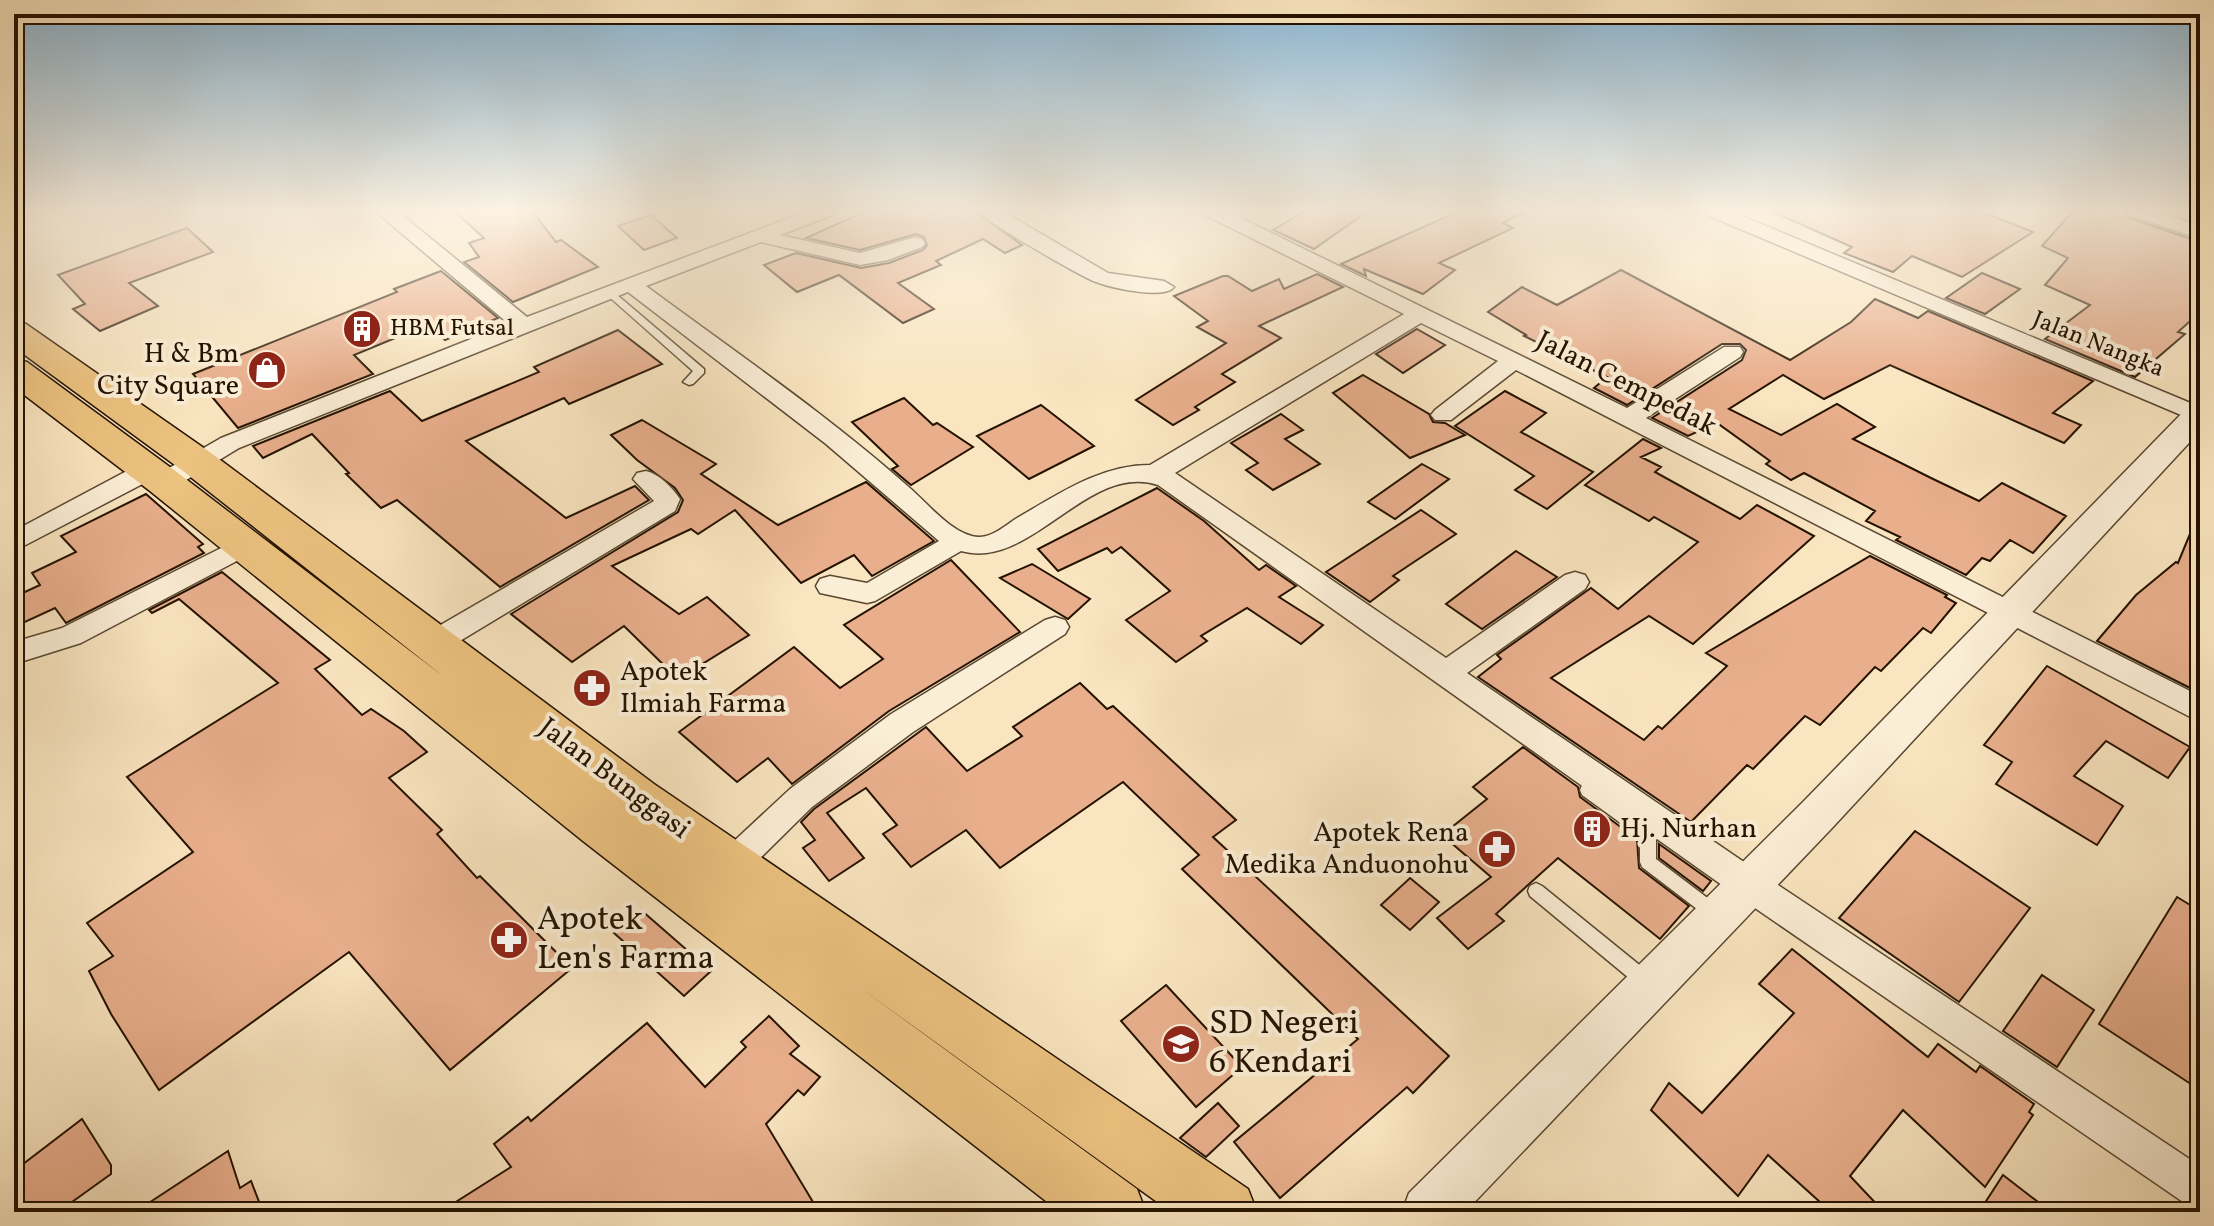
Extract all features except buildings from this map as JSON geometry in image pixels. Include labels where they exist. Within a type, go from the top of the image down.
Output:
[{"type":"highway","name":"Jalan Bunggasi","points":[[14,331],[169,472],[243,546],[619,813],[731,865],[1225,1212]]},
{"type":"highway","name":"Jalan Bunggasi","points":[[14,370],[435,642],[619,813],[1049,1166],[1114,1212]]},
{"type":"street","points":[[454,268],[524,326]]},
{"type":"street","points":[[14,542],[230,443],[675,268]]},
{"type":"street","points":[[1086,268],[1101,277],[1124,283],[1164,287]]},
{"type":"street","name":"Jalan Cempedak","points":[[1328,268],[2200,710]]},
{"type":"street","name":"Jalan Nangka","points":[[1851,268],[2199,414]]},
{"type":"street","points":[[621,288],[846,445],[934,523],[960,540],[980,546],[1114,477],[1156,473],[1420,314]]},
{"type":"street","points":[[1627,419],[1732,352]]},
{"type":"street","points":[[1443,415],[1514,360]]},
{"type":"street","points":[[1428,1212],[1653,987],[2199,414]]},
{"type":"street","points":[[1156,473],[1748,884],[2200,1190]]},
{"type":"street","points":[[435,642],[666,505],[667,499],[646,479]]},
{"type":"street","points":[[830,586],[867,593],[875,591],[960,540]]},
{"type":"street","points":[[14,653],[71,636],[243,546]]},
{"type":"street","points":[[1446,673],[1575,582]]},
{"type":"street","points":[[731,865],[801,798],[889,732],[1055,627]]},
{"type":"lane","points":[[621,288],[700,371],[689,382]]},
{"type":"lane","points":[[1588,790],[1648,834],[1648,862],[1720,917]]},
{"type":"lane","points":[[1536,891],[1653,987]]},
{"type":"place","name":"HBM Futsal","points":[[362,329]]},
{"type":"place","name":"H & Bm City Square","points":[[267,370]]},
{"type":"place","name":"Apotek Ilmiah Farma","points":[[592,688]]},
{"type":"place","name":"Hj. Nurhan","points":[[1592,829]]},
{"type":"place","name":"Apotek Rena Medika Anduonohu","points":[[1497,849]]},
{"type":"place","name":"Apotek Len's Farma","points":[[509,940]]},
{"type":"place","name":"SD Negeri 6 Kendari","points":[[1181,1044]]}]
